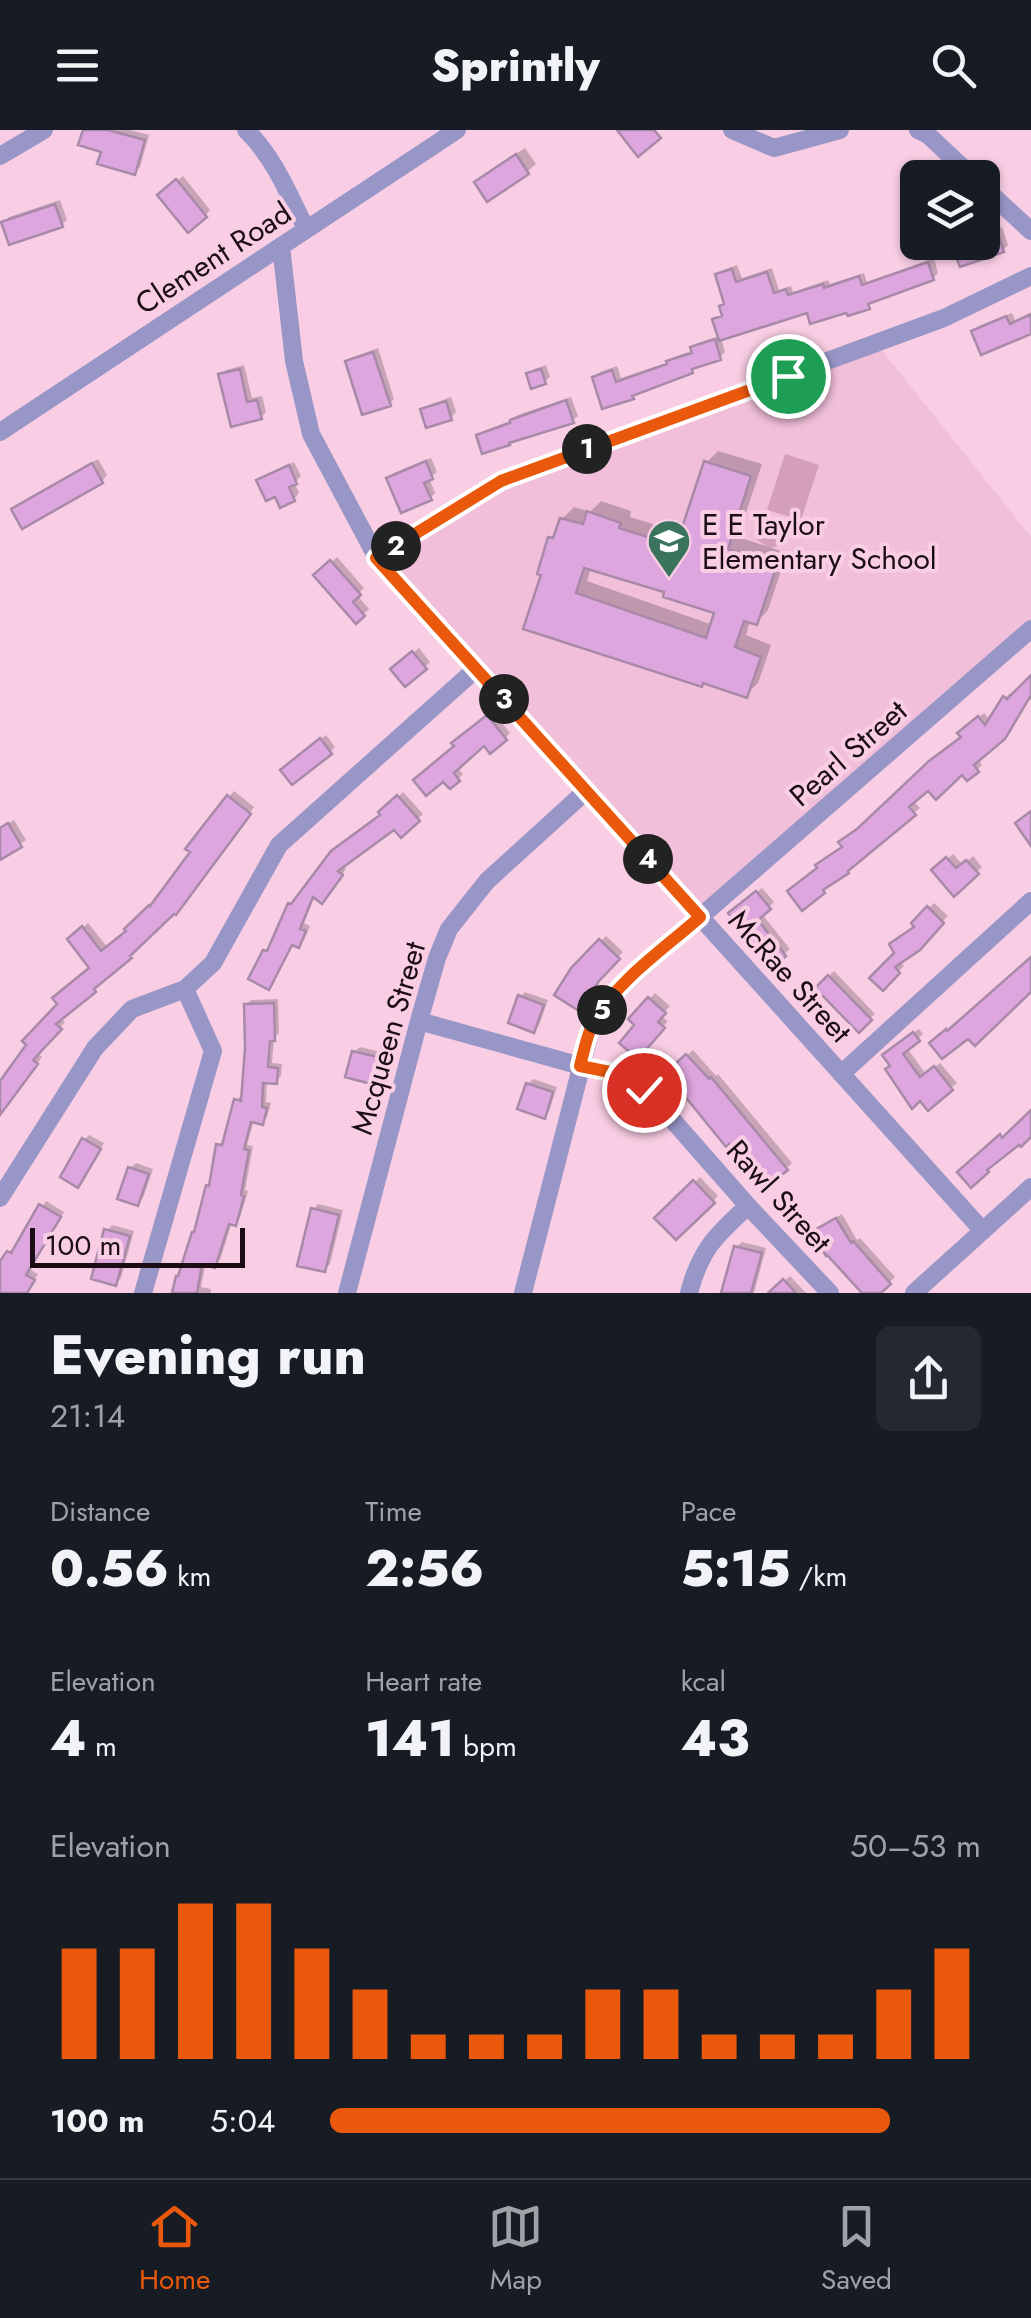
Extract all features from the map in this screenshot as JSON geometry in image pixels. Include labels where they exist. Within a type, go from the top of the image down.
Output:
[{"type":"street","points":[[0,156],[44,130]]},
{"type":"street","points":[[246,130],[282,179],[306,230]]},
{"type":"street","name":"Clement Road","points":[[0,432],[457,130]]},
{"type":"street","points":[[732,130],[774,148],[840,130]]},
{"type":"street","points":[[918,130],[955,160]]},
{"type":"street","points":[[1000,203],[1031,231]]},
{"type":"street","name":"McRae Street","points":[[281,246],[294,361],[311,434],[376,558],[982,1231]]},
{"type":"street","points":[[376,558],[501,481],[944,318],[1031,276]]},
{"type":"street","name":"Pearl Street","points":[[523,1293],[592,1024],[609,1000],[1031,630]]},
{"type":"street","points":[[0,1198],[95,1048],[132,1009],[185,989],[214,964],[279,845],[476,668]]},
{"type":"street","name":"Mcqueen Street","points":[[347,1293],[419,1021],[449,929],[487,880],[586,791]]},
{"type":"street","points":[[841,1074],[1031,902]]},
{"type":"street","points":[[144,1293],[213,1051],[185,989]]},
{"type":"street","name":"Rawl Street","points":[[419,1021],[620,1074],[644,1090],[669,1116],[830,1293]]},
{"type":"street","points":[[914,1293],[1031,1187]]},
{"type":"street","points":[[689,1293],[701,1256],[716,1234],[748,1206]]},
{"type":"shaded area","points":[[876,343],[1031,537],[1031,629],[700,917],[377,558],[501,481]]},
{"type":"shaded area","points":[[785,454],[819,465],[801,520],[767,510]]},
{"type":"shaded area","points":[[771,524],[777,526],[777,546],[770,548],[757,540],[758,531]]},
{"type":"building","points":[[83,130],[108,130],[145,140],[135,175],[97,164],[101,152],[78,145]]},
{"type":"building","points":[[617,130],[654,130],[661,138],[638,157]]},
{"type":"building","points":[[516,154],[529,174],[487,202],[474,182]]},
{"type":"building","points":[[176,179],[207,217],[188,233],[157,195]]},
{"type":"building","points":[[55,204],[63,227],[9,245],[1,222]]},
{"type":"building","points":[[957,260],[981,260],[960,267]]},
{"type":"building","points":[[928,262],[934,280],[868,304],[870,309],[810,324],[807,313],[719,341],[712,319],[722,316],[719,306],[724,304],[715,274],[732,269],[736,282],[767,272],[774,293],[786,289],[788,295],[859,276],[862,285]]},
{"type":"building","points":[[1031,314],[1031,334],[981,355],[971,331],[1006,316],[1010,324]]},
{"type":"building","points":[[715,339],[721,360],[602,409],[592,377],[612,370],[616,382],[667,364],[666,361],[692,353],[690,347]]},
{"type":"building","points":[[373,352],[391,406],[362,415],[345,361]]},
{"type":"building","points":[[240,369],[247,402],[257,400],[262,419],[231,427],[218,374]]},
{"type":"building","points":[[541,369],[546,384],[531,389],[526,373]]},
{"type":"building","points":[[566,400],[574,423],[482,454],[476,435]]},
{"type":"building","points":[[446,401],[452,420],[426,428],[420,409]]},
{"type":"building","points":[[426,461],[433,479],[424,483],[432,500],[401,513],[386,478]]},
{"type":"building","name":"E E Taylor Elementary School","points":[[704,461],[751,476],[728,549],[777,565],[757,625],[744,621],[735,647],[761,657],[747,698],[523,629],[541,575],[537,574],[548,537],[553,538],[560,518],[583,524],[587,511],[621,523],[619,528],[676,546]],"holes":[[[584,568],[664,592],[663,597],[714,613],[706,638],[576,593]]]},
{"type":"building","points":[[92,463],[103,483],[22,529],[11,509]]},
{"type":"building","points":[[289,465],[297,484],[289,487],[295,501],[280,508],[275,497],[266,501],[256,480]]},
{"type":"building","points":[[330,560],[361,595],[353,602],[365,616],[356,624],[313,575]]},
{"type":"building","points":[[412,651],[427,669],[405,687],[390,669]]},
{"type":"building","points":[[1031,675],[1031,695],[1005,739],[974,765],[979,772],[967,781],[962,775],[936,800],[928,791],[909,807],[916,815],[802,911],[787,891],[842,847],[838,842],[961,737],[957,733],[978,716],[985,725],[1003,696],[1007,699]]},
{"type":"building","points":[[487,715],[507,740],[490,754],[484,746],[454,773],[460,781],[450,789],[443,782],[426,796],[413,780]]},
{"type":"building","points":[[320,738],[332,754],[292,785],[280,770]]},
{"type":"building","points":[[227,795],[251,814],[176,915],[94,989],[96,992],[56,1024],[62,1029],[33,1060],[38,1064],[0,1115],[0,1081],[26,1045],[22,1041],[57,1004],[52,998],[89,968],[67,939],[82,926],[101,951],[126,931],[150,906],[190,852],[185,849]]},
{"type":"building","points":[[397,795],[420,821],[401,838],[394,830],[338,871],[343,875],[322,904],[313,897],[300,929],[306,931],[299,948],[292,945],[269,990],[248,979],[263,950],[267,951],[288,903],[331,851],[380,815],[378,812]]},
{"type":"building","points":[[1031,811],[1031,846],[1015,823]]},
{"type":"building","points":[[8,823],[22,847],[0,860],[0,828]]},
{"type":"building","points":[[946,857],[956,868],[966,860],[979,874],[954,897],[931,870]]},
{"type":"building","points":[[756,891],[771,909],[758,920],[786,956],[772,968],[728,913]]},
{"type":"building","points":[[927,906],[944,923],[920,950],[895,967],[900,973],[883,991],[869,978],[894,953],[889,944],[914,927],[911,923]]},
{"type":"building","points":[[599,939],[620,959],[579,1011],[554,995],[571,968]]},
{"type":"building","points":[[1031,957],[1031,992],[975,1046],[968,1039],[942,1059],[929,1043]]},
{"type":"building","points":[[828,975],[872,1020],[859,1033],[815,988]]},
{"type":"building","points":[[518,995],[544,1005],[534,1033],[508,1023]]},
{"type":"building","points":[[648,997],[666,1013],[658,1022],[665,1028],[638,1059],[619,1043],[634,1025],[628,1019]]},
{"type":"building","points":[[274,1003],[275,1041],[270,1041],[268,1067],[278,1068],[277,1084],[263,1083],[262,1107],[267,1108],[263,1125],[251,1122],[244,1149],[249,1150],[241,1195],[244,1196],[236,1226],[229,1224],[215,1268],[202,1264],[197,1293],[172,1293],[206,1185],[209,1186],[216,1144],[222,1145],[234,1099],[241,1101],[244,1004]]},
{"type":"building","points":[[913,1032],[920,1041],[903,1054],[920,1077],[934,1066],[953,1090],[928,1111],[920,1101],[912,1109],[885,1069],[890,1066],[882,1055]]},
{"type":"building","points":[[352,1051],[382,1058],[375,1085],[345,1077]]},
{"type":"building","points":[[686,1054],[711,1077],[788,1170],[764,1189],[729,1144],[726,1147],[664,1074]]},
{"type":"building","points":[[526,1083],[553,1092],[545,1119],[517,1109]]},
{"type":"building","points":[[1031,1110],[1031,1137],[987,1170],[971,1188],[957,1172]]},
{"type":"building","points":[[82,1138],[101,1149],[78,1188],[60,1177]]},
{"type":"building","points":[[128,1167],[149,1174],[138,1206],[117,1199]]},
{"type":"building","points":[[693,1180],[715,1203],[676,1240],[654,1218]]},
{"type":"building","points":[[39,1204],[61,1217],[26,1275],[35,1280],[27,1293],[0,1293],[0,1261],[7,1251],[11,1253]]},
{"type":"building","points":[[311,1208],[339,1215],[325,1272],[297,1266]]},
{"type":"building","points":[[836,1218],[851,1243],[891,1284],[881,1293],[862,1293],[826,1256],[811,1232]]},
{"type":"building","points":[[104,1229],[130,1236],[116,1286],[91,1279]]},
{"type":"building","points":[[734,1246],[762,1253],[751,1293],[721,1293]]},
{"type":"building","points":[[783,1279],[796,1293],[768,1293]]},
{"type":"place","name":"E E Taylor Elementary School","points":[[669,579]]},
{"type":"route","points":[[644,1090],[620,1074],[580,1066],[592,1024],[637,972],[700,917],[376,558],[501,481],[788,376]]}]
